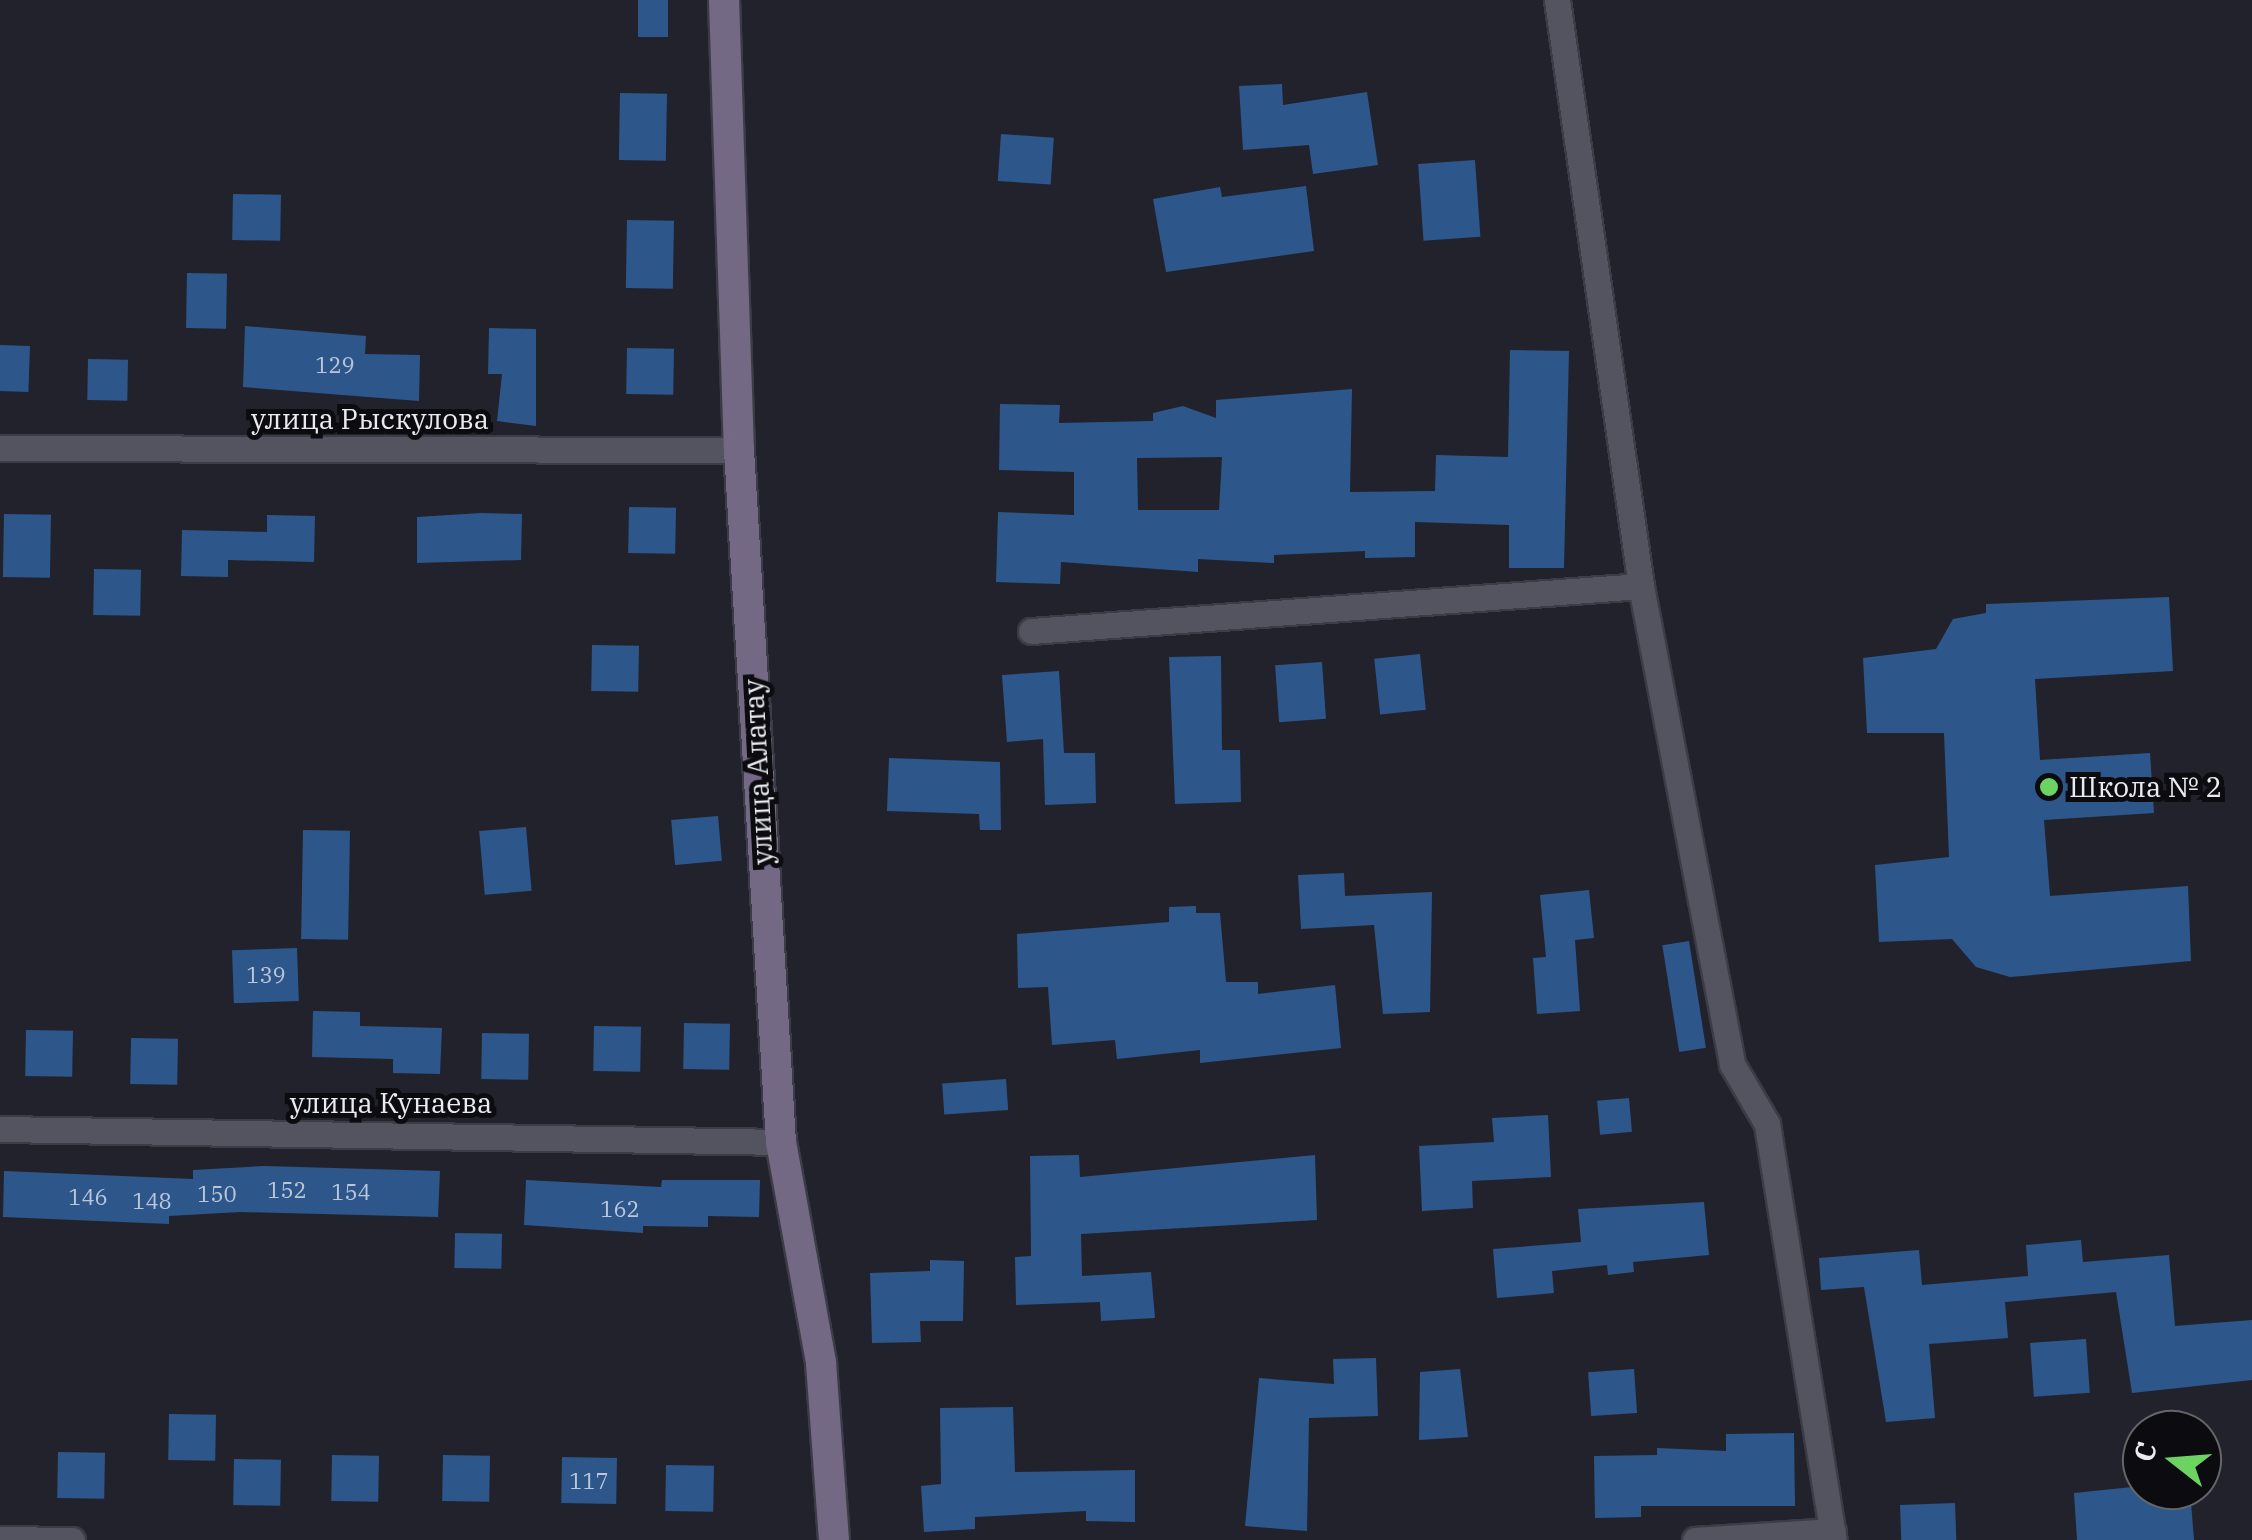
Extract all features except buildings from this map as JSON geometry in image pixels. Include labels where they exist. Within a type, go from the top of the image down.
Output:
[{"type":"street","name":"улица Алатау","points":[[724,0],[739,450],[780,1142],[821,1364],[834,1540]]},
{"type":"street","points":[[1557,0],[1641,586],[1732,1064],[1768,1130],[1834,1535],[1695,1540]]},
{"type":"street","name":"улица Рыскулова","points":[[0,448],[739,450]]},
{"type":"street","points":[[1030,630],[1641,586]]},
{"type":"street","name":"улица Кунаева","points":[[0,1129],[780,1142]]},
{"type":"street","points":[[0,1539],[72,1540]]},
{"type":"place","name":"Школа № 2","points":[[2049,787]]}]
